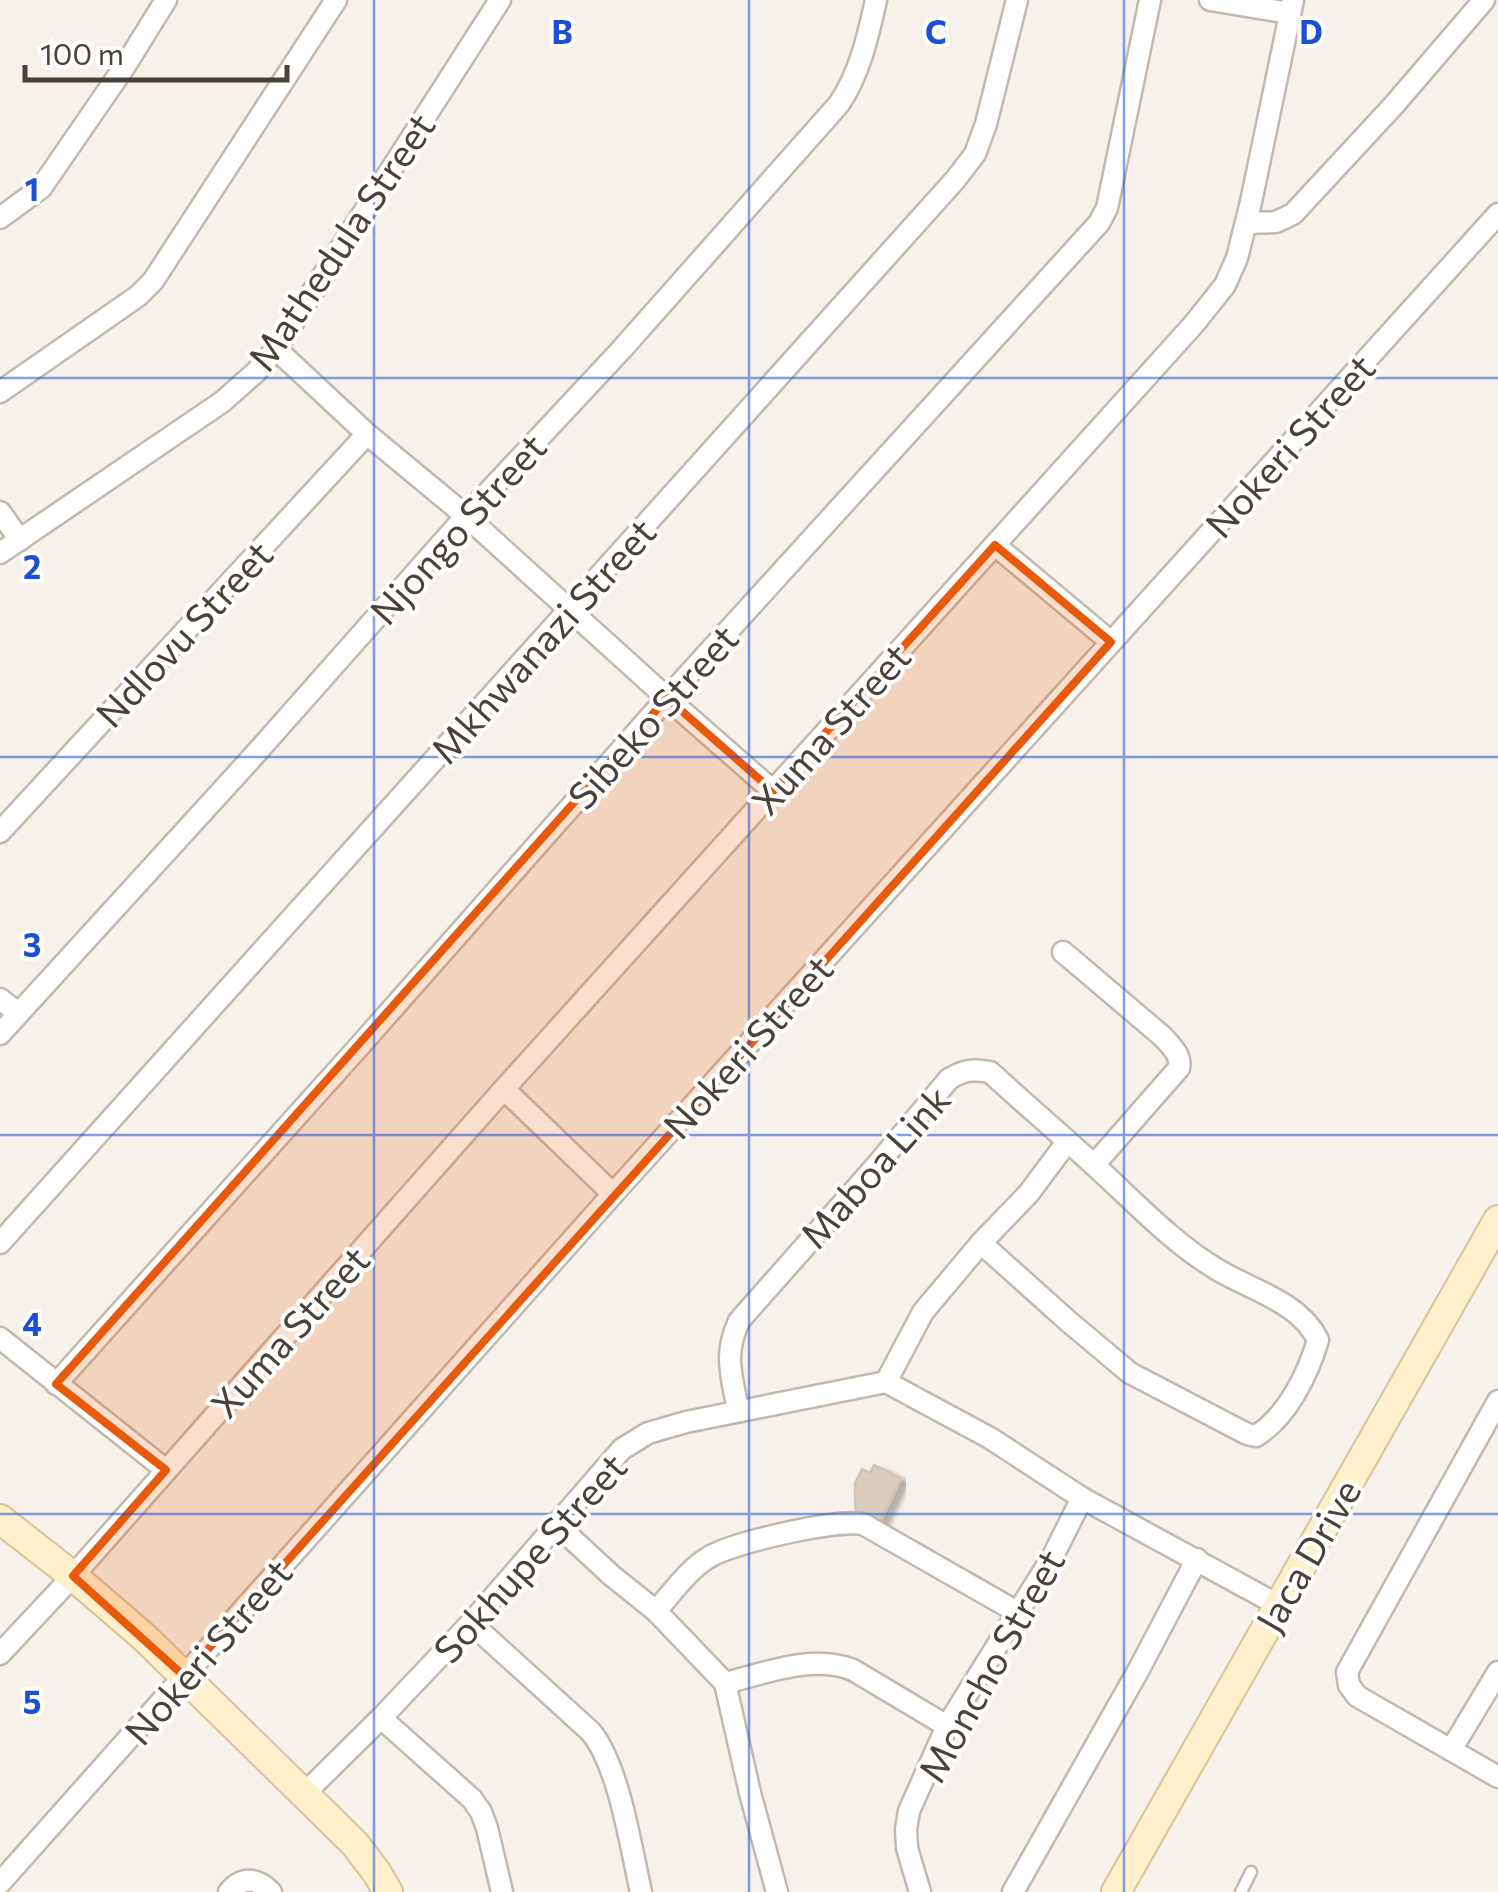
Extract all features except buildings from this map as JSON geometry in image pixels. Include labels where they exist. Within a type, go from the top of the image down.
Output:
[{"type":"street","points":[[0,218],[41,188],[166,0]]},
{"type":"street","points":[[0,392],[138,296],[153,280],[336,0]]},
{"type":"street","name":"Mathedula Street","points":[[0,553],[222,402],[256,372],[276,349],[500,0]]},
{"type":"street","name":"Njongo Street","points":[[0,1034],[839,104],[850,89],[876,0]]},
{"type":"street","name":"Mkhwanazi Street","points":[[0,1242],[964,169],[975,154],[986,124],[1017,0]]},
{"type":"street","name":"Sibeko Street","points":[[56,1384],[667,698],[1099,223],[1107,208],[1150,0]]},
{"type":"street","points":[[1210,0],[1292,7]]},
{"type":"street","points":[[1246,223],[1276,222],[1294,214],[1484,0]]},
{"type":"street","name":"Xuma Street","points":[[0,1654],[1225,285],[1246,223],[1292,7]]},
{"type":"street","name":"Nokeri Street","points":[[0,1883],[613,1194],[1498,214]]},
{"type":"street","points":[[276,349],[367,434],[466,516],[773,790]]},
{"type":"street","name":"Ndlovu Street","points":[[0,832],[367,434]]},
{"type":"street","points":[[0,512],[20,540]]},
{"type":"street","points":[[996,545],[1111,642]]},
{"type":"street","points":[[1062,952],[1162,1036],[1180,1062],[1179,1068],[1094,1165]]},
{"type":"street","points":[[0,999],[18,1014]]},
{"type":"street","name":"Maboa Link","points":[[738,1411],[729,1342],[738,1321],[949,1080],[963,1070],[990,1072],[1176,1240],[1217,1270],[1298,1315],[1318,1340],[1292,1396],[1272,1425],[1256,1436],[1247,1434],[1130,1373],[981,1243]]},
{"type":"street","points":[[504,1089],[613,1194]]},
{"type":"street","points":[[1067,1142],[1029,1193],[923,1312],[886,1382],[990,1438],[1082,1498],[1278,1605]]},
{"type":"street","name":"Jaca Drive","points":[[1116,1892],[1498,1220]]},
{"type":"street","points":[[0,1338],[166,1470]]},
{"type":"street","name":"Sokhupe Street","points":[[304,1794],[471,1622],[622,1449],[648,1434],[686,1422],[886,1382]]},
{"type":"street","points":[[1498,1401],[1347,1672],[1349,1685],[1357,1696],[1498,1777]]},
{"type":"street","name":"Moncho Street","points":[[920,1892],[911,1868],[906,1830],[909,1811],[947,1726],[1053,1556],[1082,1498]]},
{"type":"street","points":[[0,1520],[144,1637],[368,1859],[388,1892]]},
{"type":"street","points":[[656,1611],[694,1568],[709,1557],[746,1544],[851,1522],[874,1530],[1018,1614]]},
{"type":"street","points":[[556,1524],[610,1575],[656,1611],[725,1683],[777,1892]]},
{"type":"street","points":[[1013,1892],[1138,1671],[1196,1559]]},
{"type":"street","points":[[471,1622],[600,1743],[612,1773],[641,1892]]},
{"type":"street","points":[[725,1683],[806,1664],[836,1663],[947,1726]]},
{"type":"street","points":[[1451,1750],[1498,1672]]},
{"type":"street","points":[[381,1718],[482,1812],[502,1892]]},
{"type":"street","points":[[228,1892],[250,1880],[272,1892]]},
{"type":"lane","points":[[1241,1892],[1250,1872]]},
{"type":"highlighted area","points":[[995,545],[1111,642],[184,1676],[73,1576],[166,1470],[56,1384],[667,698],[773,791]]}]
